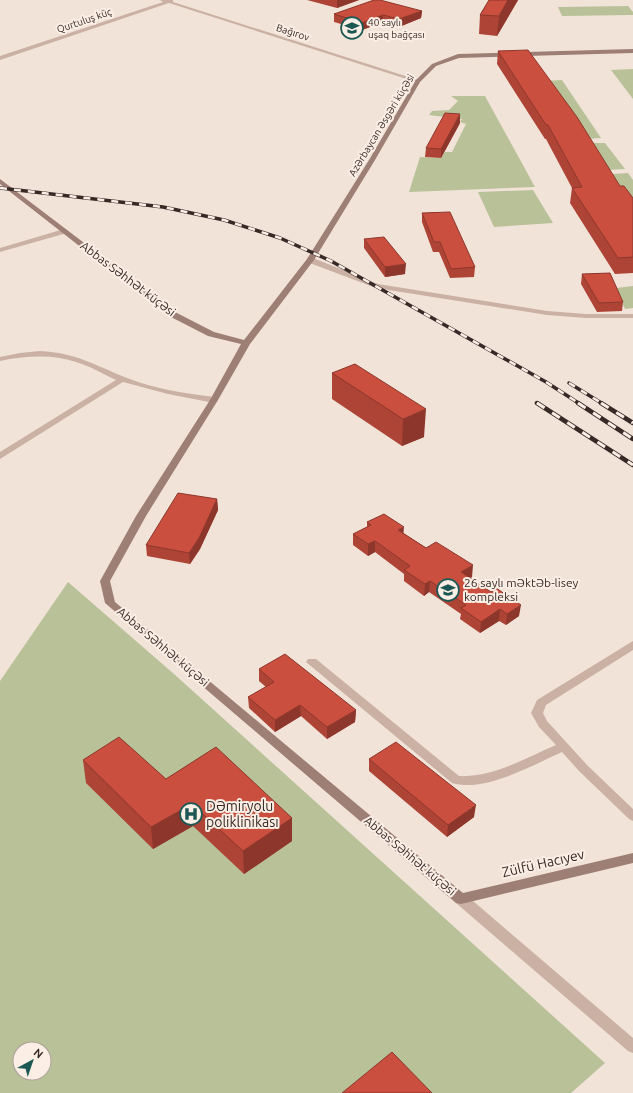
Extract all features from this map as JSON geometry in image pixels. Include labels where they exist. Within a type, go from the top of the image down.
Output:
[{"type":"main road","name":"Azərbaycan əsgəri küçəsi","points":[[246,343],[310,260],[372,160],[418,81],[434,65],[458,56],[633,51]]},
{"type":"main road","name":"Abbas Səhhət küçəsi","points":[[0,181],[172,314],[211,334],[246,343],[214,400],[141,516],[105,581],[110,603],[461,899]]},
{"type":"main road","name":"Zülfü Hacıyev","points":[[461,899],[633,858]]},
{"type":"street","name":"Qurtuluş küç","points":[[0,58],[169,1]]},
{"type":"street","name":"Bağırov","points":[[169,1],[418,81]]},
{"type":"street","points":[[0,250],[64,231]]},
{"type":"street","points":[[310,260],[376,286],[547,312],[586,316],[633,316]]},
{"type":"street","points":[[0,359],[23,354],[60,356],[79,360],[123,379],[172,393],[214,400]]},
{"type":"street","points":[[0,456],[123,379]]},
{"type":"street","points":[[633,645],[541,703],[537,713],[543,724],[583,768],[633,816]]},
{"type":"street","points":[[312,662],[456,780],[466,782],[482,778],[513,768],[563,746]]},
{"type":"street","name":"Abbas Səhhət küçəsi","points":[[461,899],[633,1047]]},
{"type":"green space","points":[[628,6],[633,12],[633,15],[562,16],[558,7]]},
{"type":"green space","points":[[633,69],[633,99],[611,70]]},
{"type":"green space","points":[[562,80],[601,138],[586,139],[544,81]]},
{"type":"green space","points":[[451,96],[485,96],[535,187],[409,192],[420,157],[441,158],[445,152],[452,152],[466,124],[460,122],[462,119],[429,115],[432,111],[449,110],[458,101]]},
{"type":"green space","points":[[589,143],[605,143],[625,169],[607,170]]},
{"type":"green space","points":[[628,173],[633,180],[633,207],[612,174]]},
{"type":"green space","points":[[533,190],[553,223],[494,227],[478,192]]},
{"type":"green space","points":[[633,286],[633,308],[625,309],[616,288]]},
{"type":"green space","points":[[68,582],[174,674],[605,1063],[571,1093],[0,1093],[0,681]]},
{"type":"building","points":[[374,0],[380,0],[422,11],[399,19],[383,15],[362,23],[334,14]]},
{"type":"building","points":[[489,0],[508,0],[499,16],[480,15]]},
{"type":"building","points":[[528,50],[577,117],[620,186],[624,186],[633,198],[633,257],[618,258],[572,188],[582,187],[548,125],[546,125],[498,51]]},
{"type":"building","points":[[445,113],[460,114],[441,149],[426,148]]},
{"type":"building","points":[[450,212],[475,267],[451,269],[440,242],[434,242],[422,213]]},
{"type":"building","points":[[384,237],[406,264],[385,267],[364,239]]},
{"type":"building","points":[[610,273],[623,302],[599,303],[582,274]]},
{"type":"building","points":[[355,364],[426,409],[403,419],[332,373]]},
{"type":"building","points":[[178,493],[217,499],[199,538],[189,553],[146,545]]},
{"type":"building","points":[[384,514],[404,527],[398,530],[426,548],[436,542],[473,565],[461,572],[491,592],[496,588],[521,605],[507,614],[500,609],[481,622],[461,608],[466,605],[430,581],[425,584],[404,570],[410,566],[375,541],[368,544],[353,534],[371,525],[367,522]]},
{"type":"building","points":[[285,654],[356,710],[327,727],[300,705],[275,720],[248,697],[274,682],[259,669]]},
{"type":"building","points":[[119,737],[166,779],[216,747],[292,818],[243,851],[192,804],[151,827],[83,760]]},
{"type":"building","points":[[396,742],[476,805],[448,825],[369,759]]},
{"type":"building","points":[[392,1052],[432,1093],[342,1093]]},
{"type":"railway","points":[[0,188],[163,207],[224,220],[280,238],[331,261],[546,382],[580,404]]},
{"type":"railway","points":[[569,383],[603,404]]},
{"type":"railway","points":[[539,404],[537,403],[633,465]]},
{"type":"railway","points":[[578,403],[633,439]]},
{"type":"railway","points":[[601,403],[633,423]]},
{"type":"place","name":"40 saylı uşaq bağçası","points":[[352,28]]},
{"type":"place","name":"26 saylı məktəb-lisey kompleksi","points":[[448,590]]},
{"type":"place","name":"Dəmiryolu poliklinikası","points":[[191,814]]}]
